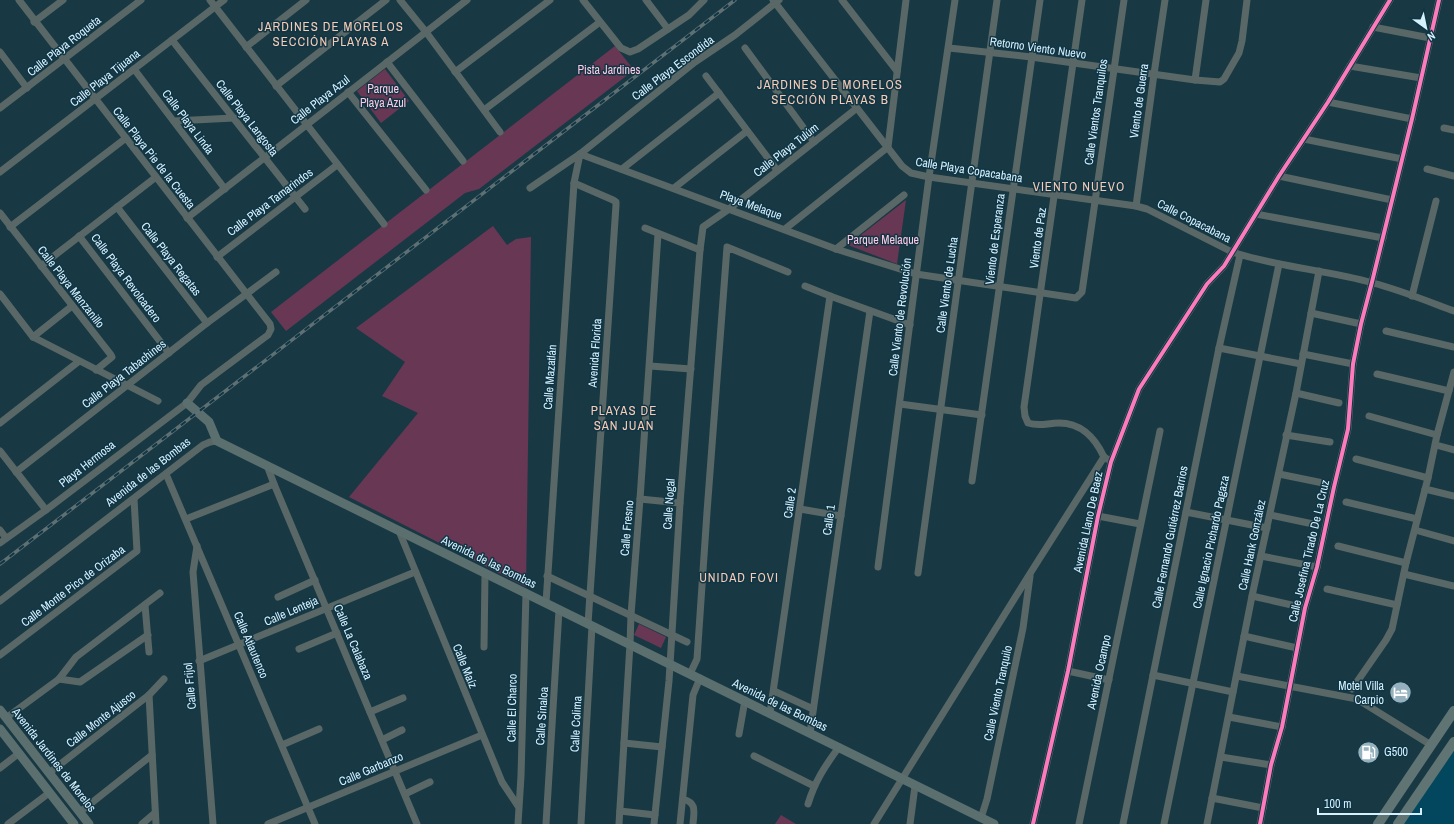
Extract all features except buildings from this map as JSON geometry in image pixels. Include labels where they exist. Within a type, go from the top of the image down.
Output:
[{"type":"highway","points":[[1378,824],[1454,711]]},
{"type":"highway","points":[[1398,824],[1454,742]]},
{"type":"main road","points":[[187,403],[209,422],[217,441]]},
{"type":"main road","name":"Avenida de las Bombas","points":[[217,441],[268,468],[745,700],[986,821]]},
{"type":"main road","name":"Avenida Jardines de Morelos","points":[[0,710],[89,824]]},
{"type":"main road","name":"Avenida Jardines de Morelos","points":[[0,729],[74,824]]},
{"type":"main road","points":[[64,812],[74,804]]},
{"type":"street","name":"Calle Playa Pie de la Cuesta","points":[[19,0],[34,22],[270,324],[271,329]]},
{"type":"street","points":[[34,22],[63,0]]},
{"type":"street","name":"Calle Playa Roqueta","points":[[0,108],[141,0]]},
{"type":"street","points":[[210,0],[384,224]]},
{"type":"street","name":"Calle Playa Tijuana","points":[[0,172],[224,0]]},
{"type":"street","points":[[246,47],[306,0]]},
{"type":"street","points":[[276,86],[386,0]]},
{"type":"street","points":[[400,0],[426,32],[500,132]]},
{"type":"street","points":[[455,72],[550,0]]},
{"type":"street","points":[[584,0],[621,48],[630,52],[638,49],[689,15],[704,0]]},
{"type":"street","points":[[646,0],[668,29]]},
{"type":"street","points":[[842,0],[897,71]]},
{"type":"street","name":"Calle Viento de Revolución","points":[[878,566],[929,177],[955,0]]},
{"type":"street","name":"Calle Viento de Lucha","points":[[918,573],[958,280],[973,183],[997,0]]},
{"type":"street","name":"Viento de Esperanza","points":[[972,481],[1040,0]]},
{"type":"street","name":"Viento de Paz","points":[[1082,0],[1024,407],[1025,416],[1028,423],[1036,426],[1060,423],[1076,426],[1090,434],[1104,457]]},
{"type":"street","name":"Calle Vientos Tranquilos","points":[[1079,296],[1082,292],[1124,0]]},
{"type":"street","name":"Viento de Guerra","points":[[1136,206],[1165,0]]},
{"type":"street","points":[[1195,80],[1206,0]]},
{"type":"street","name":"Retorno Viento Nuevo","points":[[949,48],[1032,57],[1195,80],[1220,82],[1224,79],[1239,53],[1247,0]]},
{"type":"street","name":"Avenida Llano De Baez","points":[[1033,824],[1068,670],[1098,516],[1111,462],[1139,389],[1207,284],[1224,266],[1279,176],[1328,102],[1390,0]]},
{"type":"street","name":"Calle Josefina Tirado De La Cruz","points":[[1260,824],[1271,765],[1282,727],[1305,608],[1317,567],[1348,429],[1353,364],[1361,324],[1412,119],[1439,0]]},
{"type":"street","name":"Calle Playa Azul","points":[[187,218],[465,1]]},
{"type":"street","name":"Calle Playa Copacabana","points":[[776,1],[888,148],[906,170],[911,173],[929,177],[1095,199],[1147,209]]},
{"type":"street","name":"Calle Playa Escondida","points":[[530,188],[580,154],[695,62],[736,35],[776,1]]},
{"type":"street","points":[[785,229],[888,148],[906,1]]},
{"type":"street","points":[[484,110],[600,22]]},
{"type":"street","points":[[1373,27],[1430,38]]},
{"type":"street","name":"Calle Playa Langosta","points":[[172,40],[305,209]]},
{"type":"street","points":[[745,48],[814,142]]},
{"type":"street","points":[[0,52],[27,88]]},
{"type":"street","points":[[387,62],[463,161]]},
{"type":"street","points":[[1350,66],[1421,78]]},
{"type":"street","name":"Calle Playa Linda","points":[[134,69],[225,189]]},
{"type":"street","points":[[706,76],[778,170]]},
{"type":"street","points":[[348,92],[426,190]]},
{"type":"street","points":[[622,169],[719,93]]},
{"type":"street","points":[[1328,102],[1412,119]]},
{"type":"street","name":"Calle Playa Tulúm","points":[[729,209],[858,108]]},
{"type":"street","points":[[174,121],[234,118]]},
{"type":"street","points":[[1444,128],[1454,130]]},
{"type":"street","points":[[674,188],[748,131]]},
{"type":"street","points":[[10,227],[126,138]]},
{"type":"street","points":[[1304,139],[1402,159]]},
{"type":"street","name":"Playa Melaque","points":[[580,154],[836,249],[916,274],[1074,298],[1079,296]]},
{"type":"street","name":"Calle Mazatlán","points":[[546,603],[574,183],[580,154]]},
{"type":"street","name":"Calle Playa Tamarindos","points":[[217,257],[337,165]]},
{"type":"street","points":[[1427,169],[1454,176]]},
{"type":"street","points":[[1279,176],[1392,200]]},
{"type":"street","points":[[41,266],[156,177]]},
{"type":"street","name":"Avenida Florida","points":[[574,183],[616,202],[590,596],[590,625]]},
{"type":"street","points":[[836,249],[904,194]]},
{"type":"street","points":[[1412,296],[1436,201]]},
{"type":"street","name":"Calle Playa Regatas","points":[[117,207],[207,323]]},
{"type":"street","name":"Calle Nogal","points":[[654,824],[669,680],[680,503],[700,250],[703,227],[729,209]]},
{"type":"street","name":"Calle Copacabana","points":[[1147,209],[1232,252]]},
{"type":"street","name":"Calle Playa Manzanillo","points":[[0,214],[111,355],[112,358],[96,370]]},
{"type":"street","points":[[1256,214],[1383,238]]},
{"type":"street","points":[[645,228],[700,250]]},
{"type":"street","name":"Calle Fresno","points":[[619,824],[631,615],[650,366],[658,234]]},
{"type":"street","name":"Calle Playa Revolcadero","points":[[79,236],[169,353]]},
{"type":"street","points":[[690,674],[697,659],[706,512],[727,246],[788,272]]},
{"type":"street","points":[[1232,252],[1279,264],[1372,282],[1454,311]]},
{"type":"street","name":"Calle Fernando Gutiérrez Barrios","points":[[1124,824],[1219,348],[1240,255]]},
{"type":"street","name":"Calle Ignacio Pichardo Pagaza","points":[[1164,824],[1279,264]]},
{"type":"street","name":"Calle Hank González","points":[[1207,824],[1252,596],[1296,393],[1319,271]]},
{"type":"street","name":"Calle Playa Tabachines","points":[[16,472],[207,323],[276,272]]},
{"type":"street","points":[[805,286],[910,325]]},
{"type":"street","points":[[0,294],[33,337],[78,362],[158,401]]},
{"type":"street","name":"Calle 2","points":[[770,713],[830,296]]},
{"type":"street","points":[[33,337],[72,306]]},
{"type":"street","name":"Calle 1","points":[[810,733],[870,311]]},
{"type":"street","points":[[1311,313],[1361,324]]},
{"type":"street","name":"Playa Hermosa","points":[[0,543],[187,403],[201,385],[268,335],[271,329]]},
{"type":"street","points":[[1386,331],[1454,347]]},
{"type":"street","points":[[1219,348],[1301,364]]},
{"type":"street","points":[[1303,354],[1353,364]]},
{"type":"street","points":[[0,423],[78,362]]},
{"type":"street","points":[[650,366],[691,369]]},
{"type":"street","points":[[1352,689],[1390,634],[1398,605],[1406,563],[1436,445],[1437,434],[1454,372]]},
{"type":"street","points":[[1376,374],[1449,391]]},
{"type":"street","points":[[1296,393],[1339,403]]},
{"type":"street","points":[[1446,402],[1454,404]]},
{"type":"street","points":[[900,404],[982,415]]},
{"type":"street","points":[[1369,416],[1437,434]]},
{"type":"street","name":"Avenida Ocampo","points":[[1079,824],[1160,431]]},
{"type":"street","points":[[1286,435],[1330,442]]},
{"type":"street","name":"Avenida de las Bombas","points":[[0,601],[203,445],[217,441]]},
{"type":"street","points":[[1436,445],[1454,450]]},
{"type":"street","points":[[0,451],[46,510]]},
{"type":"street","points":[[874,824],[1104,457],[1111,462]]},
{"type":"street","points":[[1356,459],[1428,478]]},
{"type":"street","name":"Calle La Calabaza","points":[[268,468],[417,824]]},
{"type":"street","name":"Calle Atlautenco","points":[[166,474],[315,824]]},
{"type":"street","points":[[1279,474],[1323,483]]},
{"type":"street","points":[[186,519],[274,484]]},
{"type":"street","points":[[1425,489],[1454,496]]},
{"type":"street","name":"Calle Monte Pico de Orizaba","points":[[0,655],[137,551],[134,499]]},
{"type":"street","points":[[640,499],[680,503]]},
{"type":"street","points":[[1346,502],[1417,519]]},
{"type":"street","points":[[800,509],[841,516]]},
{"type":"street","points":[[1186,512],[1267,528]]},
{"type":"street","points":[[1270,515],[1313,524]]},
{"type":"street","points":[[1098,516],[1140,524]]},
{"type":"street","points":[[0,530],[6,538]]},
{"type":"street","points":[[1415,530],[1454,541]]},
{"type":"street","name":"Calle Maíz","points":[[399,531],[502,782],[518,806]]},
{"type":"street","name":"Calle Frijol","points":[[197,546],[193,572],[213,824]]},
{"type":"street","points":[[1338,546],[1406,563]]},
{"type":"street","points":[[1261,556],[1317,567]]},
{"type":"street","name":"Calle Lenteja","points":[[199,661],[415,572]]},
{"type":"street","name":"Calle Viento Tranquilo","points":[[986,821],[987,799],[1023,628],[1031,572]]},
{"type":"street","points":[[484,647],[485,574]]},
{"type":"street","points":[[1404,574],[1454,586]]},
{"type":"street","name":"Avenida de las Bombas","points":[[547,576],[687,642]]},
{"type":"street","points":[[278,597],[315,580]]},
{"type":"street","points":[[1327,589],[1398,605]]},
{"type":"street","points":[[6,718],[59,679],[76,658],[160,593]]},
{"type":"street","name":"Calle El Charco","points":[[518,824],[521,776],[526,593]]},
{"type":"street","points":[[1252,596],[1305,608]]},
{"type":"street","points":[[145,605],[149,652]]},
{"type":"street","name":"Calle Sinaloa","points":[[546,824],[559,610]]},
{"type":"street","name":"Calle Colima","points":[[581,824],[590,625]]},
{"type":"street","points":[[299,649],[337,633]]},
{"type":"street","points":[[59,679],[80,682],[148,635]]},
{"type":"street","points":[[1244,636],[1297,648]]},
{"type":"street","points":[[1068,670],[1109,680]]},
{"type":"street","points":[[1153,675],[1233,692]]},
{"type":"street","points":[[1237,676],[1357,699],[1431,745]]},
{"type":"street","points":[[680,824],[693,695],[700,678]]},
{"type":"street","name":"Calle Monte Ajusco","points":[[49,773],[149,695],[164,679]]},
{"type":"street","points":[[774,691],[813,709]]},
{"type":"street","points":[[149,695],[156,824]]},
{"type":"street","points":[[370,712],[403,698]]},
{"type":"street","points":[[739,734],[745,700]]},
{"type":"street","points":[[1229,717],[1282,727]]},
{"type":"street","points":[[282,745],[320,729]]},
{"type":"street","points":[[382,740],[402,730]]},
{"type":"street","name":"Calle Garbanzo","points":[[268,824],[482,735]]},
{"type":"street","points":[[624,743],[662,747]]},
{"type":"street","points":[[808,804],[822,769],[839,747]]},
{"type":"street","points":[[0,768],[18,754]]},
{"type":"street","points":[[80,812],[152,755]]},
{"type":"street","points":[[754,756],[814,786]]},
{"type":"street","points":[[1221,757],[1271,765]]},
{"type":"street","points":[[404,794],[430,782]]},
{"type":"street","points":[[910,824],[916,786]]},
{"type":"street","points":[[8,824],[50,792]]},
{"type":"street","points":[[1212,798],[1263,808]]},
{"type":"street","points":[[683,799],[690,801],[693,804],[693,824]]},
{"type":"street","points":[[620,811],[655,815]]},
{"type":"street","points":[[142,824],[155,813]]},
{"type":"shaded area","points":[[1454,742],[1454,824],[1399,824]]},
{"type":"green space","name":"Pista Jardines","points":[[615,46],[634,70],[479,189],[465,193],[286,331],[271,312]]},
{"type":"green space","name":"Parque Playa Azul","points":[[385,69],[409,101],[381,123],[357,91]]},
{"type":"green space","name":"Parque Melaque","points":[[906,200],[897,264],[848,245]]},
{"type":"green space","points":[[493,226],[507,245],[516,239],[531,237],[526,587],[349,497],[418,413],[382,396],[405,362],[356,328]]},
{"type":"green space","points":[[639,624],[666,637],[661,648],[634,635]]},
{"type":"green space","points":[[781,815],[796,824],[775,824]]},
{"type":"railway","points":[[0,564],[735,0]]},
{"type":"cycle path","points":[[1033,824],[1068,671],[1098,516],[1111,462],[1139,389],[1207,284],[1224,266],[1279,176],[1328,102],[1390,0]]},
{"type":"cycle path","points":[[1260,824],[1271,765],[1282,727],[1305,608],[1317,567],[1348,429],[1353,364],[1361,324],[1412,119],[1439,0]]},
{"type":"place","name":"Motel Villa Carpio","points":[[1400,693]]},
{"type":"place","name":"G500","points":[[1368,752]]},
{"type":"district","name":"JARDINES DE MORELOS SECCIÓN PLAYAS A","points":[[331,34]]},
{"type":"district","name":"JARDINES DE MORELOS SECCIÓN PLAYAS B","points":[[830,92]]},
{"type":"district","name":"VIENTO NUEVO","points":[[1079,186]]},
{"type":"district","name":"PLAYAS DE SAN JUAN","points":[[624,418]]},
{"type":"district","name":"UNIDAD FOVI","points":[[739,577]]}]
